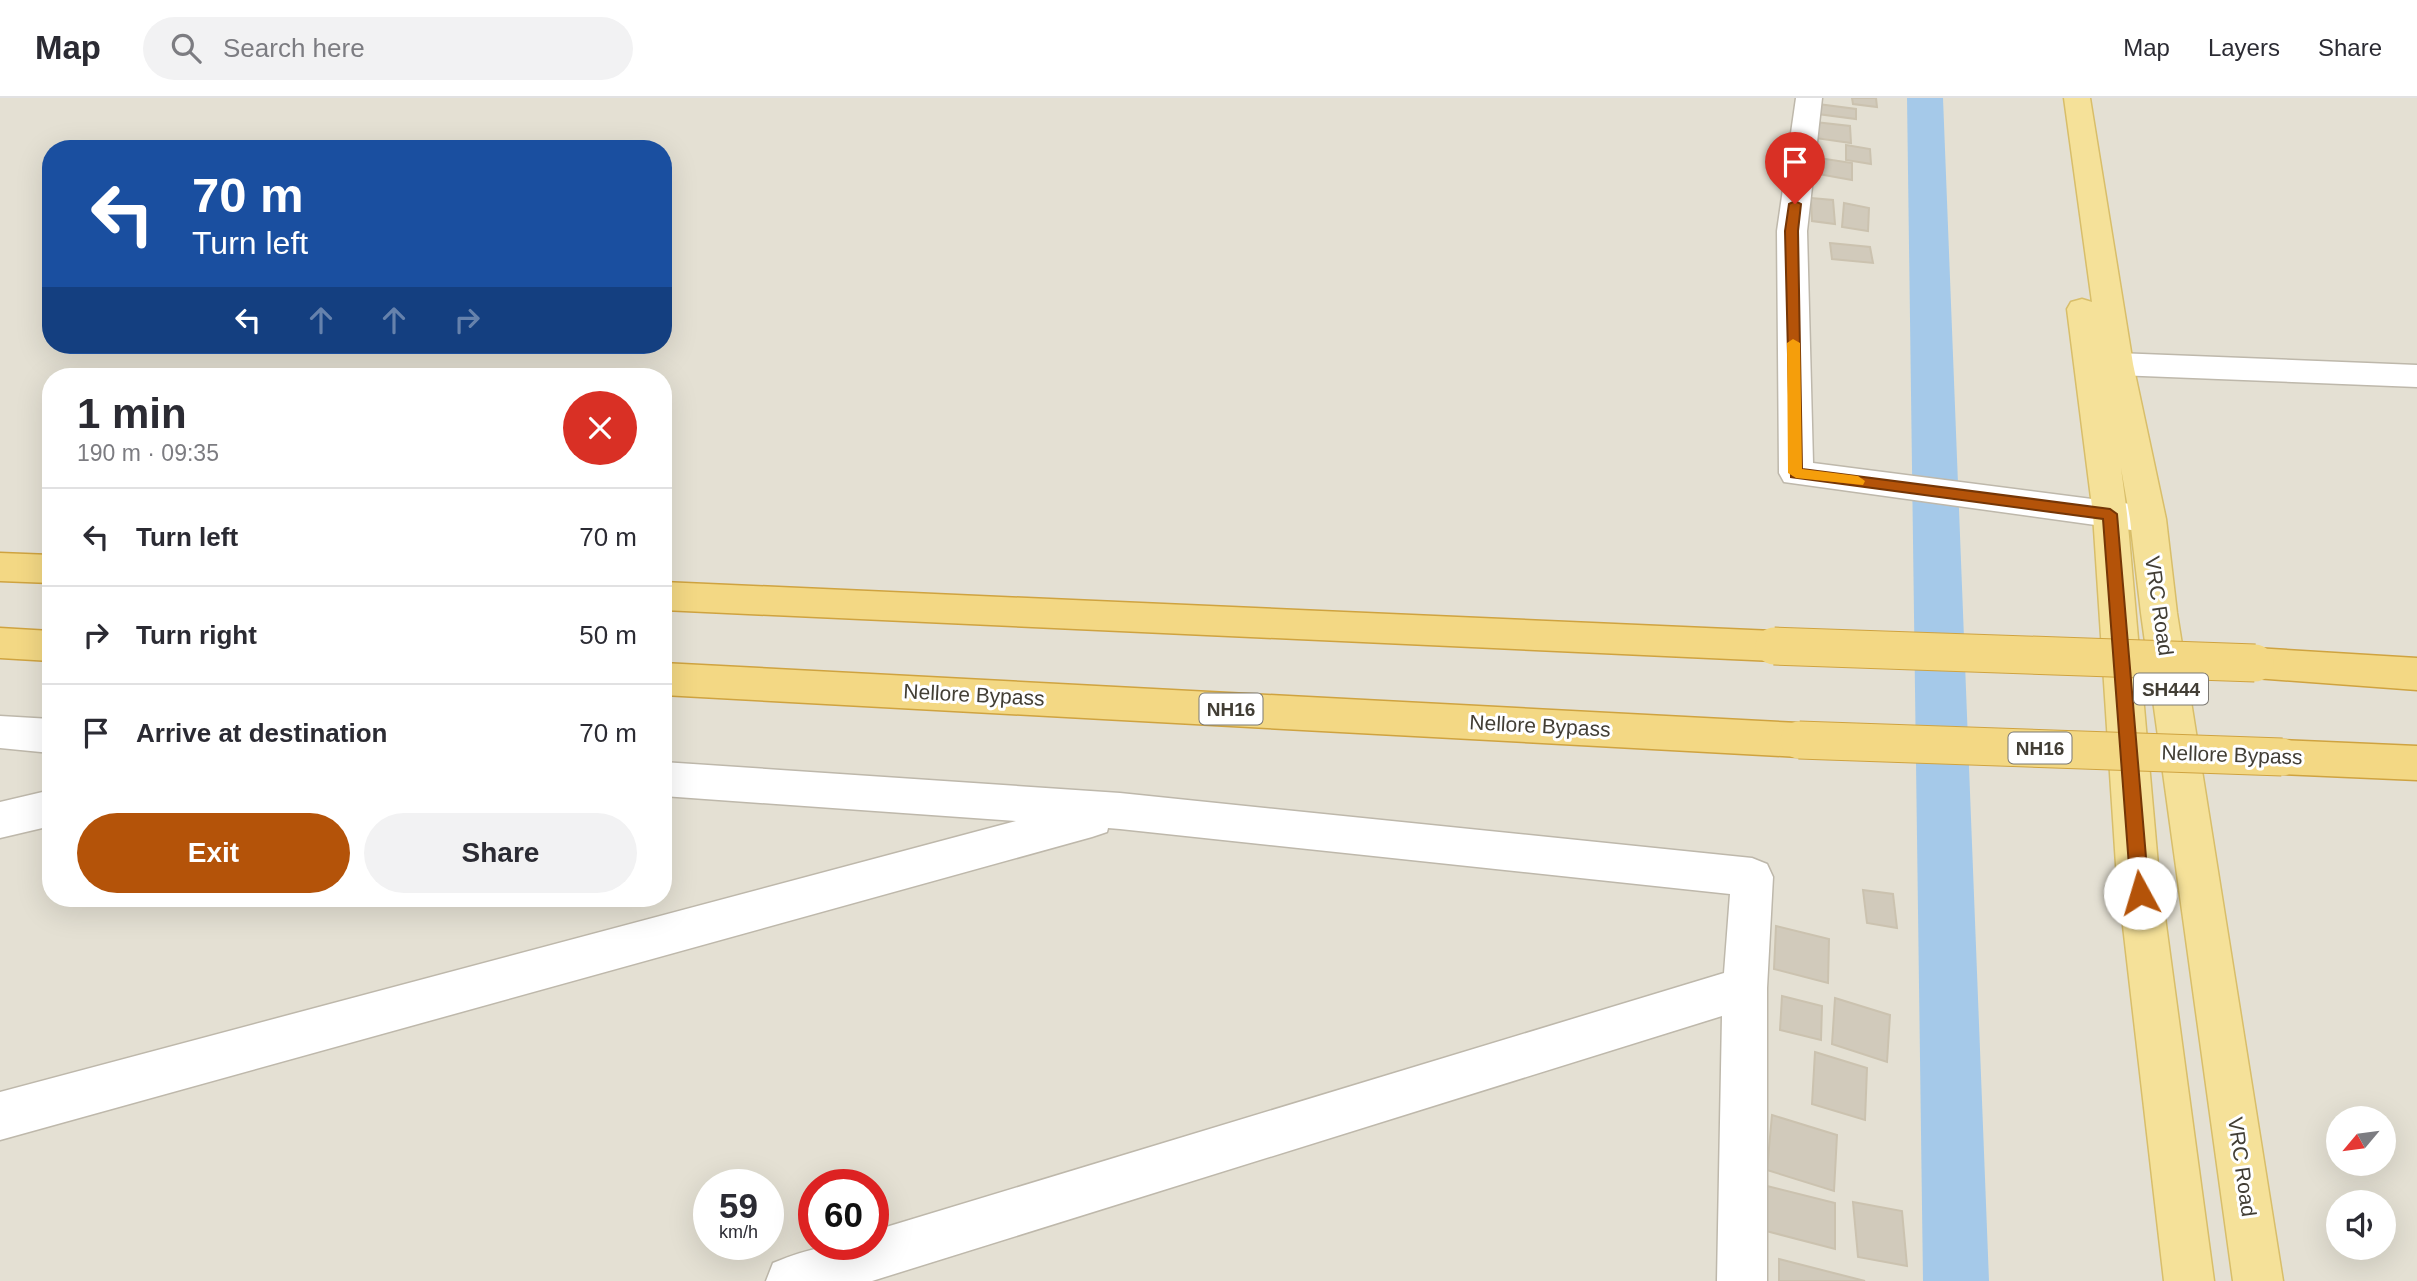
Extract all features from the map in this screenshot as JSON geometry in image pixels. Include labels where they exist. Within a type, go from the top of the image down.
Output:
[{"type":"highway","points":[[0,566],[42,568]]},
{"type":"highway","points":[[672,596],[1774,646],[2255,663],[2417,674]]},
{"type":"highway","points":[[0,643],[42,645]]},
{"type":"highway","name":"Nellore Bypass","points":[[672,679],[1799,740],[2417,763]]},
{"type":"main road","name":"SH444","points":[[2053,98],[2110,514],[2137,865],[2189,1281]]},
{"type":"main road","name":"VRC Road","points":[[2077,98],[2117,364],[2148,519],[2159,613],[2258,1281]]},
{"type":"street","points":[[1809,98],[1791,231],[1796,473],[2148,519]]},
{"type":"street","points":[[2117,364],[2417,376]]},
{"type":"street","points":[[0,732],[42,735]]},
{"type":"street","points":[[672,780],[1120,811],[1752,877],[1745,988],[1742,1281]]},
{"type":"street","points":[[0,820],[42,810]]},
{"type":"street","points":[[0,1116],[1120,811]]},
{"type":"street","points":[[792,1281],[1745,988]]},
{"type":"shaded area","points":[[0,98],[2417,98],[2417,1281],[0,1281]]},
{"type":"building","points":[[1852,98],[1876,98],[1877,107],[1853,104]]},
{"type":"building","points":[[1818,104],[1856,109],[1856,119],[1818,114]]},
{"type":"building","points":[[1815,122],[1850,126],[1851,143],[1815,138]]},
{"type":"building","points":[[1846,145],[1870,149],[1871,164],[1846,160]]},
{"type":"building","points":[[1819,158],[1852,163],[1852,180],[1818,174]]},
{"type":"building","points":[[1811,198],[1833,200],[1835,224],[1812,221]]},
{"type":"building","points":[[1844,203],[1869,208],[1868,231],[1842,227]]},
{"type":"building","points":[[1830,243],[1870,247],[1873,263],[1832,259]]},
{"type":"building","points":[[1863,890],[1893,894],[1897,928],[1867,923]]},
{"type":"building","points":[[1776,926],[1829,939],[1828,983],[1774,969]]},
{"type":"building","points":[[1782,996],[1822,1006],[1821,1040],[1780,1030]]},
{"type":"building","points":[[1835,998],[1890,1015],[1887,1062],[1832,1044]]},
{"type":"building","points":[[1815,1052],[1867,1068],[1865,1120],[1812,1104]]},
{"type":"building","points":[[1772,1115],[1837,1135],[1834,1191],[1767,1170]]},
{"type":"building","points":[[1767,1186],[1835,1203],[1835,1249],[1766,1231]]},
{"type":"building","points":[[1853,1202],[1902,1211],[1907,1266],[1858,1257]]},
{"type":"building","points":[[1779,1259],[1865,1281],[1779,1281]]},
{"type":"waterway","points":[[1925,98],[1956,1281]]},
{"type":"slow traffic","points":[[1793,343],[1796,473],[1858,481]]},
{"type":"route","points":[[1795,204],[1791,231],[1796,473],[2110,514],[2140,893]]}]
